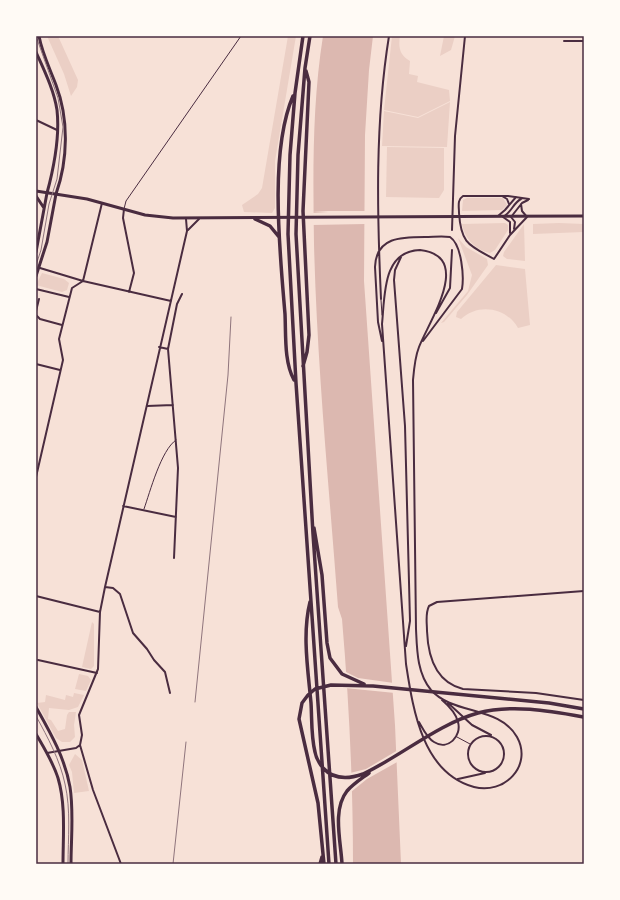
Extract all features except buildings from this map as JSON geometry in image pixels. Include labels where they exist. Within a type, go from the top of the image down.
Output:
[{"type":"highway","points":[[302,36],[295,92],[288,194],[291,301],[329,864]]},
{"type":"highway","points":[[310,36],[305,68],[296,195],[302,369],[336,864]]},
{"type":"highway","points":[[302,369],[307,352],[309,335],[303,219],[309,82],[305,68]]},
{"type":"highway","points":[[295,92],[289,106],[283,138],[280,240],[290,372],[296,383]]},
{"type":"highway","points":[[255,219],[270,226],[280,240]]},
{"type":"highway","points":[[312,519],[322,575],[327,643],[330,658],[342,674],[354,681],[373,686]]},
{"type":"highway","points":[[311,599],[306,615],[313,731],[317,758],[328,772],[338,777],[351,778],[376,768],[453,724],[479,713],[518,709],[584,717]]},
{"type":"highway","points":[[324,864],[318,803],[300,728],[299,716],[301,706],[305,698],[316,689],[331,685],[373,686],[550,703],[584,709]]},
{"type":"highway","points":[[342,864],[340,811],[343,797],[353,786],[376,768]]},
{"type":"highway","points":[[320,864],[323,846]]},
{"type":"main road","points":[[36,276],[40,268],[60,180],[65,122],[60,97],[39,36]]},
{"type":"main road","points":[[36,52],[54,99],[57,130],[36,252]]},
{"type":"main road","points":[[36,191],[102,203],[153,216],[186,219],[584,216]]},
{"type":"main road","points":[[36,196],[44,208]]},
{"type":"main road","points":[[36,708],[59,750],[70,788],[71,864]]},
{"type":"main road","points":[[36,734],[58,777],[62,798],[63,864]]},
{"type":"street","points":[[381,299],[377,169],[381,97],[389,36]]},
{"type":"street","points":[[452,230],[455,144],[465,36]]},
{"type":"street","points":[[564,41],[584,41]]},
{"type":"street","points":[[36,120],[57,130]]},
{"type":"street","points":[[514,229],[515,222],[511,217],[521,204],[529,199],[508,196],[466,195],[460,197],[460,231],[467,243],[494,259],[514,229],[527,217],[522,211],[521,204]]},
{"type":"street","points":[[500,196],[507,199],[509,205]]},
{"type":"street","points":[[508,196],[513,199],[515,204]]},
{"type":"street","points":[[496,217],[504,212],[513,199],[517,197]]},
{"type":"street","points":[[510,235],[511,225],[503,217],[511,212],[515,204],[522,198]]},
{"type":"street","points":[[36,476],[63,360],[59,339],[62,325],[72,288],[83,281],[102,203]]},
{"type":"street","points":[[124,209],[123,218],[134,273],[129,292]]},
{"type":"street","points":[[121,864],[95,796],[80,745],[82,737],[79,715],[97,674],[100,612],[159,347],[187,231],[186,219]]},
{"type":"street","points":[[187,231],[199,219]]},
{"type":"street","points":[[383,347],[378,322],[376,259],[385,244],[398,238],[452,238],[459,253],[463,280],[461,292],[420,346]]},
{"type":"street","points":[[417,720],[429,738],[436,743],[447,744],[457,736],[459,726],[456,716],[430,689],[421,673],[417,646],[413,380],[415,361],[420,346],[446,285],[444,267],[436,256],[424,250],[412,251],[403,254],[392,265],[388,275],[382,324],[405,650],[411,698],[417,720],[430,752],[438,763],[457,779],[474,787],[499,787],[506,783],[517,772],[521,762],[520,744],[514,732],[504,723],[444,700]]},
{"type":"street","points":[[433,317],[450,288],[452,250]]},
{"type":"street","points":[[403,254],[396,265],[394,274],[403,392],[410,621],[405,650]]},
{"type":"street","points":[[40,268],[83,281],[171,301]]},
{"type":"street","points":[[36,289],[69,297]]},
{"type":"street","points":[[174,558],[178,483],[176,440],[168,349],[173,319],[182,294]]},
{"type":"street","points":[[36,311],[39,299]]},
{"type":"street","points":[[36,315],[40,319],[62,325]]},
{"type":"street","points":[[159,347],[168,349]]},
{"type":"street","points":[[36,364],[60,370]]},
{"type":"street","points":[[147,406],[173,405]]},
{"type":"street","points":[[36,457],[40,458]]},
{"type":"street","points":[[124,506],[176,517]]},
{"type":"street","points":[[105,587],[113,588],[120,594],[130,627],[154,660],[165,672],[170,693]]},
{"type":"street","points":[[584,591],[436,602],[430,606],[427,616],[428,644],[432,661],[440,676],[452,686],[463,689],[536,693],[584,700]]},
{"type":"street","points":[[36,596],[100,612]]},
{"type":"street","points":[[38,660],[97,674]]},
{"type":"street","points":[[438,696],[474,726],[494,737],[501,743],[505,752],[500,766],[492,771],[457,779]]},
{"type":"street","points":[[492,771],[482,772],[471,763],[468,754],[470,744],[480,736],[494,737]]},
{"type":"street","points":[[47,753],[76,748],[80,745]]},
{"type":"lane","points":[[124,209],[126,201],[241,36]]},
{"type":"lane","points":[[381,299],[382,324]]},
{"type":"lane","points":[[144,510],[163,458],[172,443],[176,440]]},
{"type":"lane","points":[[457,736],[470,744]]},
{"type":"shaded area","points":[[47,36],[58,36],[78,80],[77,87],[71,96],[64,74]]},
{"type":"shaded area","points":[[288,36],[296,36],[275,161],[275,208],[272,213],[244,212],[242,205],[258,194],[262,188]]},
{"type":"shaded area","points":[[323,36],[373,36],[369,70],[365,135],[364,281],[395,725],[401,864],[353,864],[347,680],[342,619],[338,607],[321,381],[314,244],[315,114],[319,62]]},
{"type":"shaded area","points":[[392,36],[400,36],[400,51],[410,61],[409,74],[418,76],[417,82],[449,90],[450,101],[418,117],[384,110]]},
{"type":"shaded area","points":[[444,36],[455,36],[451,50],[440,56]]},
{"type":"shaded area","points":[[450,102],[447,147],[382,146],[384,111],[418,118]]},
{"type":"shaded area","points":[[387,147],[444,148],[444,190],[439,198],[386,197]]},
{"type":"shaded area","points":[[467,198],[503,198],[507,205],[502,210],[462,211],[463,200]]},
{"type":"shaded area","points":[[505,223],[508,225],[508,230],[495,250],[490,253],[480,249],[468,239],[462,224]]},
{"type":"shaded area","points":[[524,224],[525,261],[507,259],[503,256],[504,252]]},
{"type":"shaded area","points":[[533,224],[584,224],[584,232],[533,234]]},
{"type":"shaded area","points":[[458,238],[466,247],[487,259],[488,265],[467,295],[444,322],[441,323],[468,291],[472,275]]},
{"type":"shaded area","points":[[496,265],[525,269],[530,325],[518,328],[506,315],[483,309],[468,314],[461,319],[456,317],[457,312]]},
{"type":"shaded area","points":[[42,273],[64,279],[69,283],[67,290],[62,292],[36,285]]},
{"type":"shaded area","points":[[92,622],[94,624],[94,666],[91,669],[82,667]]},
{"type":"shaded area","points":[[79,674],[88,676],[91,680],[86,691],[75,689]]},
{"type":"shaded area","points":[[74,693],[84,695],[78,707],[69,710],[49,708],[48,719],[51,720],[58,731],[65,729],[67,715],[69,712],[76,712],[74,725],[75,737],[70,742],[62,742],[56,738],[37,703],[45,702],[46,695],[65,700],[66,695],[73,697]]},
{"type":"shaded area","points":[[75,754],[82,760],[89,791],[74,793],[72,772],[69,765]]},
{"type":"pier","points":[[312,211],[365,211],[365,224],[312,225],[311,213],[328,212]]},
{"type":"pier","points":[[344,671],[358,678],[394,683],[395,693],[345,688]]},
{"type":"pier","points":[[398,750],[399,761],[367,779],[351,792],[350,773],[366,769]]},
{"type":"tram line","points":[[36,36],[58,98],[63,127],[57,179],[49,204],[41,250],[36,265]]},
{"type":"tram line","points":[[36,716],[57,758],[65,784],[69,814],[68,864]]},
{"type":"railway","points":[[195,702],[228,375],[231,317]]},
{"type":"railway","points":[[173,864],[186,742]]}]
